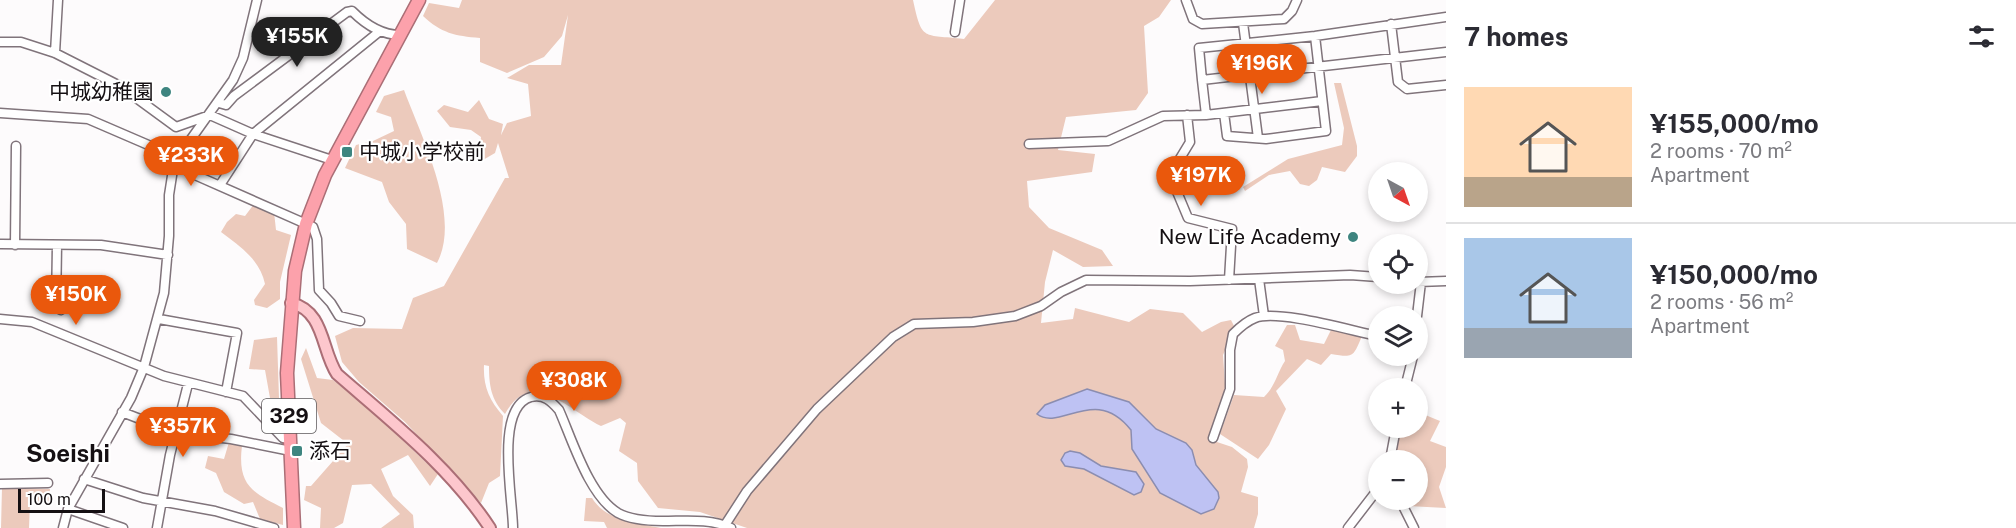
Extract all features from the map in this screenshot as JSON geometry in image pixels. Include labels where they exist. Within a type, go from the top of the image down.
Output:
[{"type":"highway","name":"329","points":[[294,528],[287,374],[295,271],[306,224],[332,160],[419,0]]},
{"type":"main road","points":[[291,303],[301,306],[313,316],[337,374],[410,438],[473,504],[490,528]]},
{"type":"street","points":[[55,53],[58,0]]},
{"type":"street","points":[[63,528],[68,509],[122,412],[144,367],[159,320],[168,255],[168,203],[174,163],[219,103],[243,58],[257,0]]},
{"type":"street","points":[[348,0],[351,11],[364,23],[400,35]]},
{"type":"street","points":[[955,32],[960,0]]},
{"type":"street","points":[[1186,0],[1193,19],[1198,22],[1243,23],[1284,19],[1297,0]]},
{"type":"street","points":[[219,103],[226,105],[234,96],[288,58],[339,17],[351,11]]},
{"type":"street","points":[[1206,115],[1199,48],[1315,36],[1446,17]]},
{"type":"street","points":[[1243,23],[1258,138]]},
{"type":"street","points":[[1391,24],[1398,82],[1407,89],[1446,84]]},
{"type":"street","points":[[220,185],[253,134],[380,30]]},
{"type":"street","points":[[1224,113],[1227,135],[1266,139],[1326,131],[1315,36]]},
{"type":"street","points":[[0,42],[21,42],[55,53],[120,86],[176,127],[210,115],[253,134],[332,160]]},
{"type":"street","points":[[1202,80],[1446,52]]},
{"type":"street","points":[[1029,144],[1108,141],[1163,116],[1206,115],[1322,101]]},
{"type":"street","points":[[0,113],[88,119],[153,147],[174,163],[313,227],[317,239],[319,290],[339,316],[360,321]]},
{"type":"street","points":[[1187,115],[1190,142],[1170,175],[1188,219],[1232,229],[1229,280]]},
{"type":"street","points":[[15,244],[16,146]]},
{"type":"street","points":[[0,244],[129,248],[168,255]]},
{"type":"street","points":[[57,245],[56,307],[60,310]]},
{"type":"street","points":[[513,528],[509,425],[513,414],[523,401],[543,397],[559,410],[593,485],[605,502],[617,512],[630,518],[654,521],[704,520],[728,527],[747,491],[816,409],[862,365],[905,329],[928,322],[974,322],[1015,316],[1041,306],[1061,292],[1086,280],[1229,280],[1368,276]]},
{"type":"street","points":[[1259,279],[1264,316]]},
{"type":"street","points":[[1428,281],[1446,280]]},
{"type":"street","points":[[1213,438],[1230,389],[1230,350],[1233,334],[1256,318],[1264,316],[1311,321],[1368,334]]},
{"type":"street","points":[[0,319],[32,322],[188,384],[243,396],[291,445]]},
{"type":"street","points":[[159,320],[237,333],[226,392]]},
{"type":"street","points":[[157,528],[188,384]]},
{"type":"street","points":[[122,412],[176,433],[291,445]]},
{"type":"street","points":[[84,478],[162,502],[215,511],[274,528]]},
{"type":"street","points":[[0,484],[48,483]]},
{"type":"street","points":[[1348,528],[1368,502]]},
{"type":"street","points":[[68,509],[123,528]]},
{"type":"street","points":[[1405,510],[1414,528]]},
{"type":"street","points":[[507,528],[513,518]]},
{"type":"shaded area","points":[[462,0],[913,0],[919,23],[926,33],[932,36],[964,39],[995,0],[1171,0],[1159,17],[1144,26],[1148,93],[1136,110],[1066,117],[1058,150],[1095,154],[1092,172],[1027,181],[1029,207],[1049,228],[1102,250],[1113,266],[1083,267],[1053,250],[1045,282],[1041,323],[1073,319],[1075,308],[1129,322],[1150,309],[1183,313],[1202,332],[1221,322],[1231,320],[1235,328],[1223,355],[1226,399],[1214,441],[1232,447],[1247,459],[1248,467],[1241,492],[1258,497],[1258,514],[1254,528],[747,528],[700,512],[658,508],[638,481],[637,463],[619,451],[626,423],[620,418],[601,426],[563,403],[538,392],[526,393],[515,400],[505,414],[492,392],[489,366],[484,365],[488,392],[503,416],[500,476],[489,483],[481,503],[405,422],[359,382],[342,362],[335,336],[353,328],[402,329],[413,298],[444,286],[505,178],[509,178],[498,143],[495,153],[483,160],[479,157],[481,137],[471,130],[450,127],[437,111],[444,105],[468,112],[479,100],[489,119],[503,124],[501,135],[507,123],[531,116],[528,84],[507,78],[529,65],[561,65],[568,15],[562,36],[544,57],[507,73],[480,62],[480,38],[449,33],[423,16],[429,3],[459,8]]},
{"type":"shaded area","points":[[1334,83],[1341,83],[1357,146],[1357,156],[1345,172],[1322,167],[1317,180],[1309,186],[1300,184],[1290,171],[1269,175],[1245,191],[1243,187],[1288,159],[1342,145],[1344,128]]},
{"type":"shaded area","points":[[404,90],[429,153],[442,200],[445,223],[443,244],[437,263],[407,249],[406,224],[389,202],[382,182],[345,168],[356,145],[373,141],[394,131],[391,117],[376,112],[384,96]]},
{"type":"shaded area","points":[[254,204],[274,212],[276,230],[291,235],[280,282],[280,299],[267,308],[255,305],[254,300],[265,284],[259,268],[242,248],[221,232],[236,214],[245,216]]},
{"type":"shaded area","points":[[1287,325],[1295,325],[1300,340],[1324,344],[1332,328],[1362,336],[1357,348],[1349,356],[1331,354],[1321,365],[1307,359],[1276,391],[1286,409],[1269,445],[1258,459],[1220,434],[1234,395],[1264,397],[1271,389],[1285,361],[1283,350],[1275,346]]},
{"type":"shaded area","points":[[277,337],[279,398],[270,398],[265,370],[249,369],[254,340]]},
{"type":"shaded area","points":[[306,348],[317,378],[333,380],[370,409],[438,474],[430,486],[408,455],[381,469],[393,496],[413,515],[414,528],[381,528],[400,514],[371,484],[352,485],[343,523],[334,528],[320,528],[321,508],[304,500],[306,486],[311,486],[348,444],[321,423],[301,359]]},
{"type":"shaded area","points":[[1428,416],[1440,421],[1430,441],[1446,447],[1446,467],[1439,487],[1446,508],[1428,507],[1428,450],[1396,450],[1399,438],[1428,438]]},
{"type":"shaded area","points":[[229,442],[242,446],[242,470],[249,486],[283,508],[283,525],[260,519],[253,502],[244,504],[224,492],[216,473],[205,468],[208,456],[224,459]]},
{"type":"shaded area","points":[[2,488],[50,489],[49,502],[30,502],[29,528],[1,528]]},
{"type":"shaded area","points":[[586,498],[592,498],[605,512],[623,520],[661,528],[607,528],[604,522],[584,521]]},
{"type":"water","points":[[1087,389],[1129,402],[1156,429],[1186,443],[1192,450],[1196,465],[1218,492],[1219,498],[1214,509],[1201,514],[1160,493],[1132,449],[1131,430],[1118,417],[1092,409],[1056,418],[1046,418],[1037,414],[1045,405]]},
{"type":"water","points":[[1070,451],[1080,453],[1101,466],[1136,472],[1144,484],[1141,492],[1134,495],[1084,469],[1065,466],[1061,460],[1065,453]]},
{"type":"place","name":"中城幼稚園","points":[[166,92]]},
{"type":"place","name":"中城小学校前","points":[[347,152]]},
{"type":"place","name":"New Life Academy","points":[[1353,237]]},
{"type":"place","name":"添石","points":[[297,451]]},
{"type":"district","name":"Soeishi","points":[[68,454]]}]
